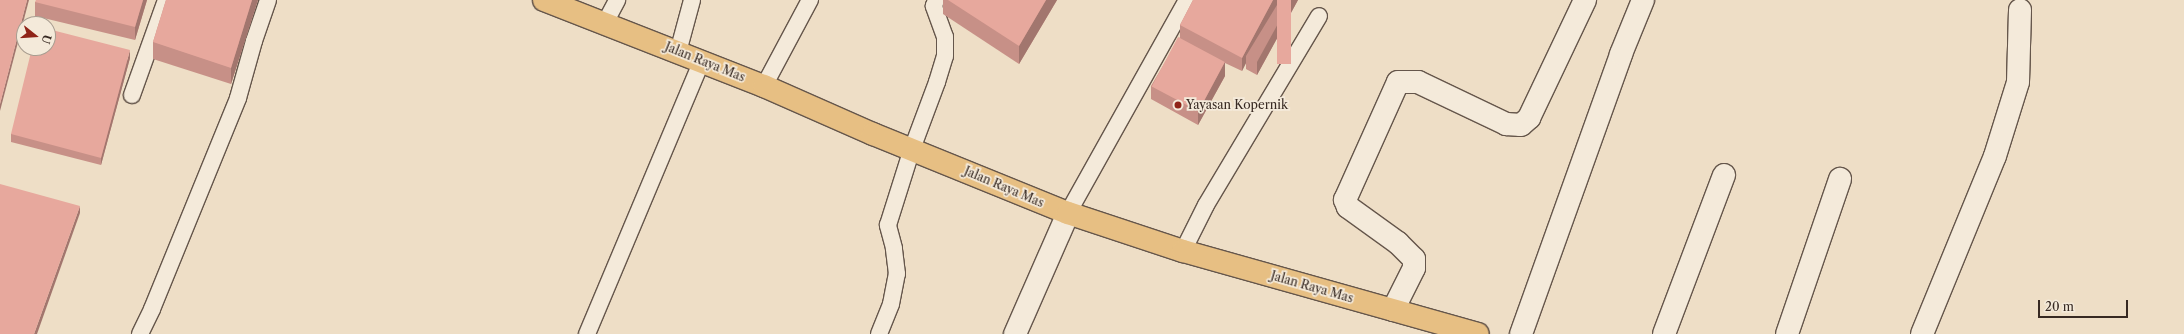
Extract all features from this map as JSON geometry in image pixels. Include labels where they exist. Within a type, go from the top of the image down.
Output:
[{"type":"highway","name":"Jalan Raya Mas","points":[[544,0],[764,86],[1068,214],[1183,251],[1478,334]]},
{"type":"street","points":[[1394,310],[1414,268],[1414,259],[1398,243],[1348,207],[1345,200],[1398,82],[1418,82],[1506,124],[1520,125],[1529,118],[1585,0]]},
{"type":"street","points":[[1521,334],[1621,54],[1643,0]]},
{"type":"street","points":[[1922,334],[1995,156],[2018,82],[2020,10]]},
{"type":"street","points":[[1664,334],[1724,175]]},
{"type":"street","points":[[1787,334],[1840,179]]},
{"type":"street","points":[[1015,334],[1068,214]]},
{"type":"lane","points":[[132,95],[166,0]]},
{"type":"lane","points":[[140,334],[238,98],[254,41],[268,0]]},
{"type":"lane","points":[[605,23],[617,0]]},
{"type":"lane","points":[[678,52],[692,0]]},
{"type":"lane","points":[[764,86],[810,0]]},
{"type":"lane","points":[[879,334],[891,304],[897,274],[894,248],[888,224],[912,149],[945,56],[945,37],[934,6],[936,0]]},
{"type":"lane","points":[[1068,214],[1187,0]]},
{"type":"lane","points":[[1183,251],[1206,205],[1319,16]]},
{"type":"lane","points":[[587,334],[702,61]]},
{"type":"building","points":[[0,0],[27,0],[23,16],[16,16],[16,42],[0,104]]},
{"type":"building","points":[[36,0],[143,0],[135,27],[35,2]]},
{"type":"building","points":[[166,0],[252,0],[231,68],[153,42]]},
{"type":"building","points":[[948,0],[1046,0],[1019,46]]},
{"type":"building","points":[[1193,0],[1273,0],[1242,58],[1180,25]]},
{"type":"building","points":[[1277,0],[1291,0],[1291,64],[1277,64]]},
{"type":"building","points":[[56,31],[130,50],[101,158],[11,134],[30,56],[56,56]]},
{"type":"building","points":[[1178,37],[1225,62],[1199,111],[1152,86]]},
{"type":"building","points":[[0,184],[80,206],[34,334],[0,334]]},
{"type":"place","name":"Yayasan Kopernik","points":[[1178,105]]}]
